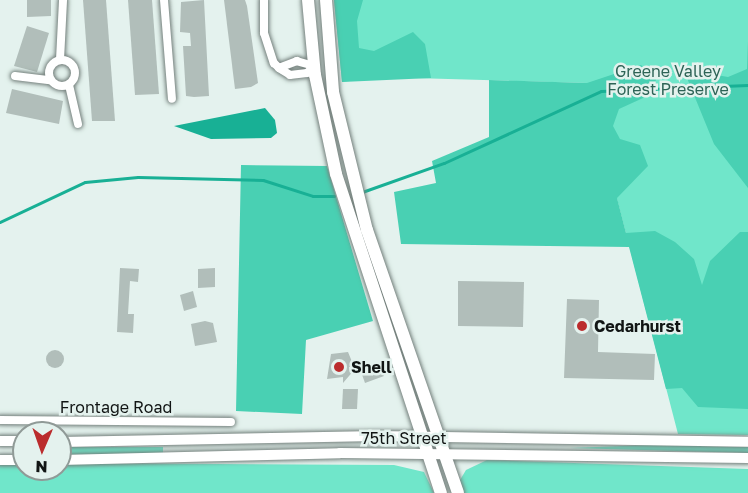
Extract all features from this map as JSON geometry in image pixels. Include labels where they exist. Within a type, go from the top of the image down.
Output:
[{"type":"main road","points":[[308,0],[314,66],[356,247],[424,436],[441,493]]},
{"type":"main road","points":[[326,0],[333,92],[364,221],[447,453],[458,493]]},
{"type":"main road","name":"75th Street","points":[[72,442],[441,436],[748,442]]},
{"type":"main road","name":"75th Street","points":[[72,460],[429,453],[748,458]]},
{"type":"street","points":[[60,60],[63,0]]},
{"type":"street","points":[[164,0],[172,99]]},
{"type":"street","points":[[264,0],[267,51],[279,68],[290,75],[307,73],[314,66],[297,61],[279,68]]},
{"type":"street","points":[[50,80],[49,67],[60,60]]},
{"type":"street","points":[[60,60],[75,68],[69,84],[78,124]]},
{"type":"street","points":[[15,76],[69,84]]},
{"type":"street","name":"Frontage Road","points":[[0,420],[231,422]]},
{"type":"green space","name":"Greene Valley Forest Preserve","points":[[334,0],[748,0],[748,435],[678,434],[587,83],[378,77],[342,82]]},
{"type":"green space","points":[[649,445],[748,447],[748,453],[570,448]]},
{"type":"green space","points":[[72,447],[163,447],[163,454],[72,455]]},
{"type":"green space","points":[[487,460],[748,469],[748,493],[463,493],[460,480],[466,470]]},
{"type":"green space","points":[[0,463],[12,463],[12,481],[72,481],[72,463],[394,465],[424,472],[434,493],[0,493]]},
{"type":"shaded area","points":[[334,0],[363,0],[357,21],[359,48],[374,51],[413,32],[425,44],[431,78],[342,82]]},
{"type":"shaded area","points":[[748,41],[748,188],[714,144],[687,78],[705,73],[728,77],[747,69]]},
{"type":"shaded area","points":[[641,65],[656,79],[654,93],[619,109],[613,126],[620,139],[640,145],[648,166],[617,198],[626,233],[655,231],[675,242],[694,259],[702,285],[710,261],[740,232],[748,232],[748,409],[698,407],[682,388],[666,389],[629,247],[401,244],[394,192],[436,183],[432,161],[489,137],[489,80],[587,83]]},
{"type":"shaded area","points":[[265,108],[275,120],[277,133],[271,138],[211,139],[174,126]]},
{"type":"shaded area","points":[[241,165],[327,166],[373,321],[306,340],[302,414],[236,411]]},
{"type":"building","points":[[27,0],[51,0],[51,16],[27,17]]},
{"type":"building","points":[[83,0],[106,0],[115,121],[92,121]]},
{"type":"building","points":[[128,0],[152,0],[159,94],[135,95]]},
{"type":"building","points":[[204,0],[209,96],[186,96],[183,46],[191,46],[190,33],[180,32],[181,2]]},
{"type":"building","points":[[224,0],[245,0],[247,6],[258,83],[251,87],[235,89]]},
{"type":"building","points":[[27,26],[49,33],[37,72],[14,66]]},
{"type":"building","points":[[12,89],[63,101],[59,124],[6,113]]},
{"type":"building","points":[[120,268],[139,269],[138,282],[130,281],[128,314],[134,314],[133,333],[117,332]]},
{"type":"building","points":[[215,268],[215,287],[198,288],[198,269]]},
{"type":"building","points":[[458,281],[524,282],[523,327],[458,326]]},
{"type":"building","points":[[193,291],[197,307],[184,311],[180,295]]},
{"type":"building","name":"Cedarhurst","points":[[567,299],[599,300],[598,352],[655,354],[654,380],[564,378]]},
{"type":"building","points":[[205,321],[213,323],[217,342],[195,346],[191,324]]},
{"type":"building","points":[[55,350],[61,353],[64,359],[61,365],[55,368],[49,365],[46,359],[49,353]]},
{"type":"building","name":"Shell","points":[[348,352],[355,369],[343,383],[343,377],[327,379],[331,354]]},
{"type":"building","name":"Shell","points":[[379,362],[384,376],[365,383],[360,369]]},
{"type":"building","name":"Shell","points":[[343,389],[358,389],[357,409],[342,409]]},
{"type":"waterway","points":[[362,192],[444,163],[601,91],[748,85]]},
{"type":"waterway","points":[[0,222],[85,182],[138,177],[263,180],[313,196],[334,196]]},
{"type":"place","name":"Cedarhurst","points":[[582,326]]},
{"type":"place","name":"Shell","points":[[339,367]]}]
